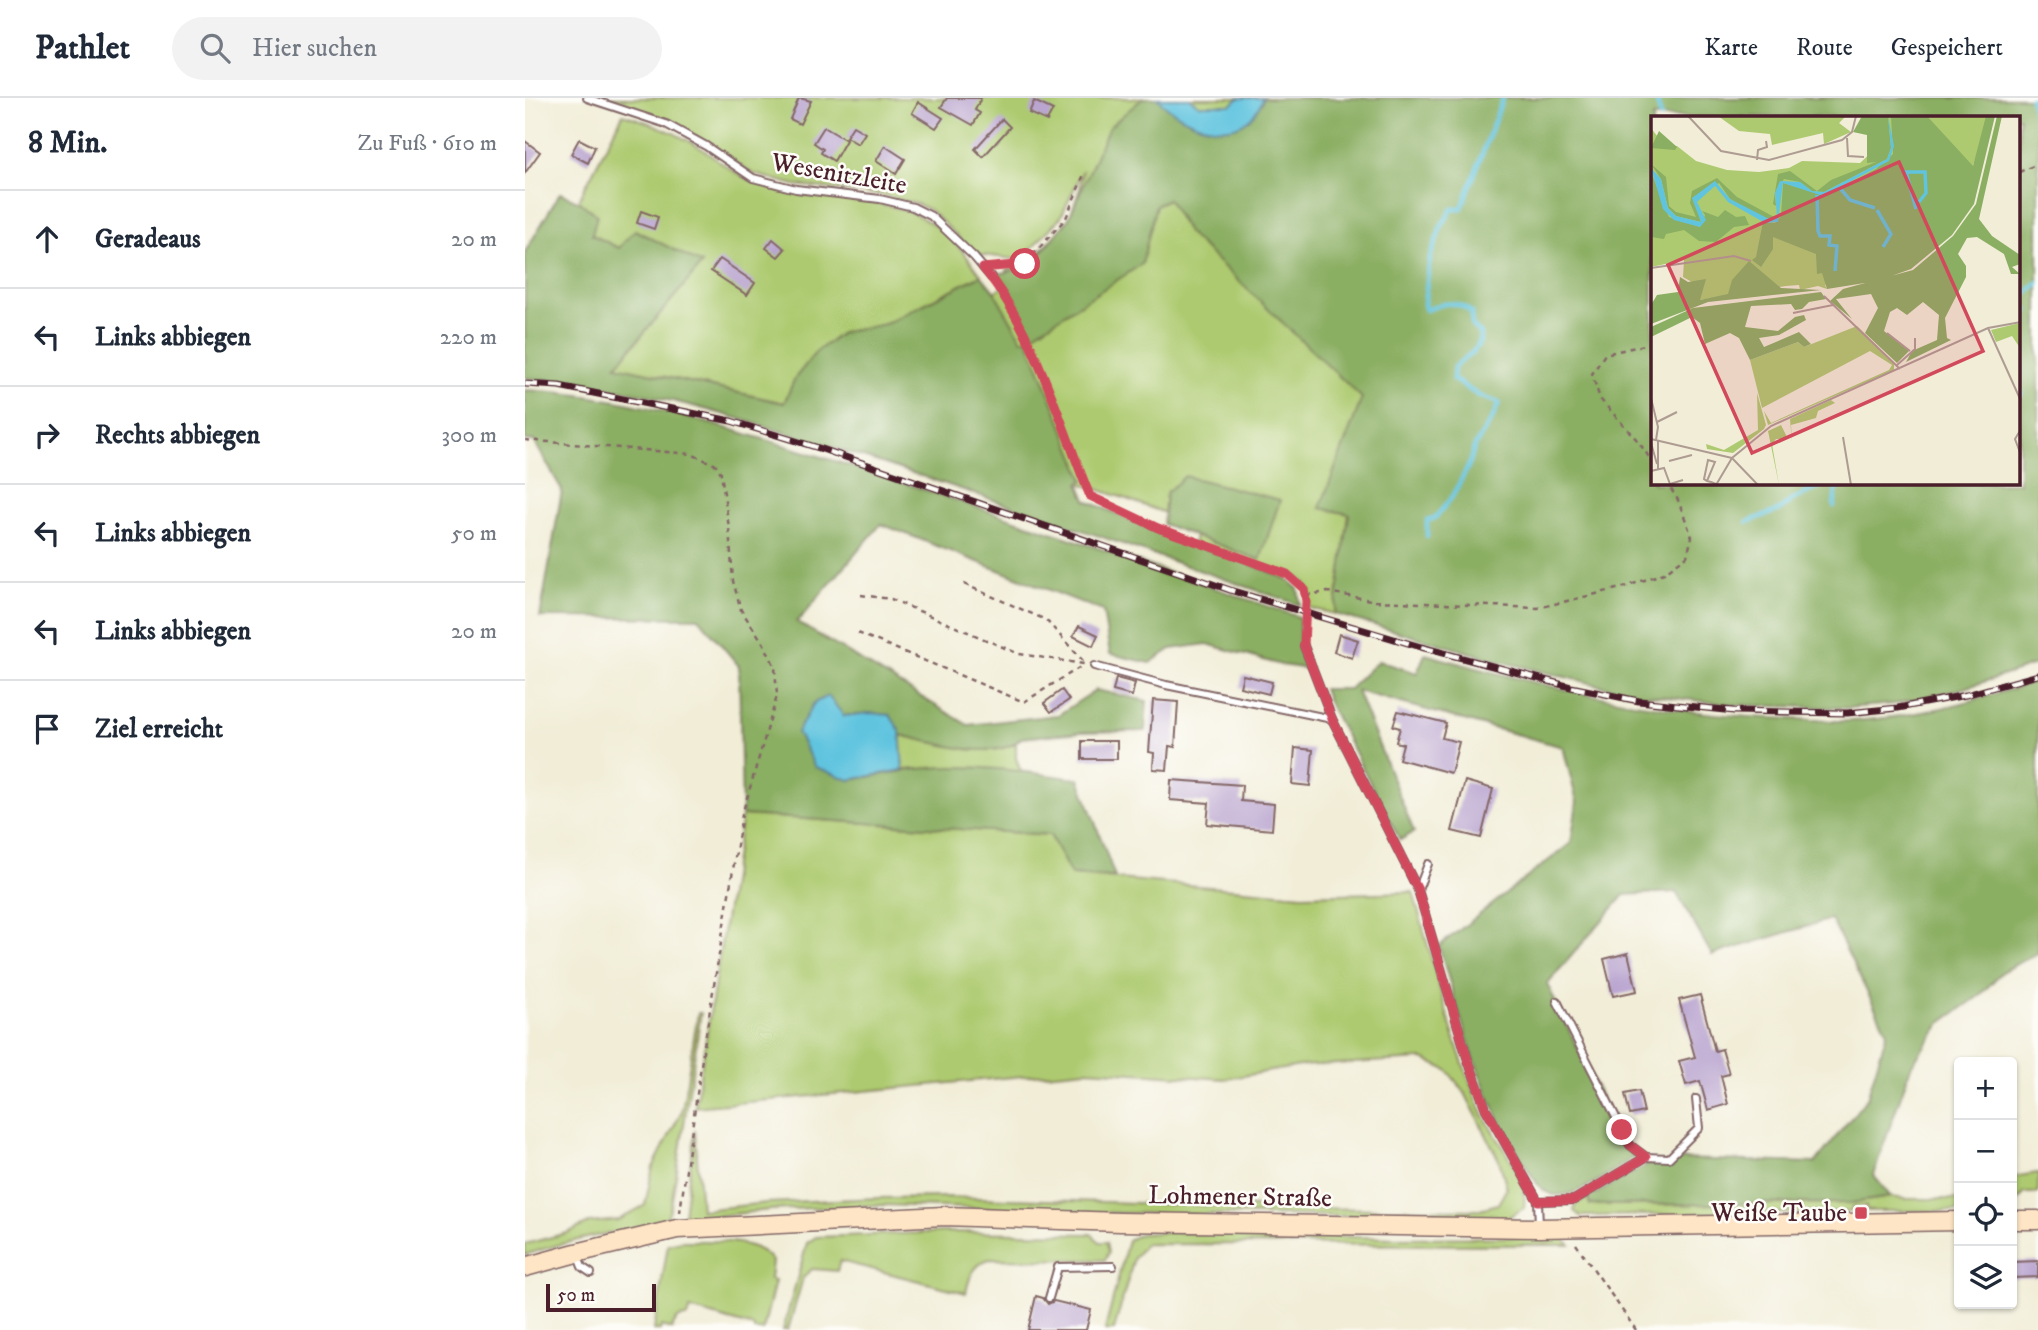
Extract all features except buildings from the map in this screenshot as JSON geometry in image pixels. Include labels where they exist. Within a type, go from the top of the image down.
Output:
[{"type":"main road","name":"Lohmener Straße","points":[[525,1267],[677,1229],[944,1216],[1120,1222],[1539,1228],[1954,1221]]},
{"type":"main road","points":[[2017,1220],[2038,1220]]},
{"type":"lane","name":"Wesenitzleite","points":[[587,98],[666,124],[706,146],[753,178],[796,189],[880,199],[913,207],[931,216],[991,277]]},
{"type":"lane","points":[[1304,646],[1332,719],[1418,890],[1467,1057],[1486,1109],[1538,1201],[1539,1228]]},
{"type":"lane","points":[[1091,665],[1166,685],[1332,719]]},
{"type":"lane","points":[[1418,890],[1428,864]]},
{"type":"lane","points":[[1557,1001],[1630,1145],[1646,1157]]},
{"type":"lane","points":[[1538,1201],[1574,1200],[1646,1157],[1669,1158],[1699,1128],[1696,1098]]},
{"type":"lane","points":[[576,1253],[582,1267],[591,1273]]},
{"type":"lane","points":[[1049,1298],[1058,1267],[1113,1266]]},
{"type":"path","points":[[2021,171],[2038,163]]},
{"type":"path","points":[[983,268],[1025,264],[1066,218],[1085,172]]},
{"type":"path","points":[[991,277],[1027,338],[1090,496],[1158,528],[1287,574],[1304,589],[1304,646]]},
{"type":"path","points":[[1651,343],[1605,354],[1592,374],[1600,399],[1638,441],[1651,460]]},
{"type":"path","points":[[525,440],[691,454],[716,465],[720,473],[729,528],[733,581],[741,610],[764,644],[775,667],[777,696],[742,816],[677,1229]]},
{"type":"path","points":[[1305,595],[1328,592],[1376,601],[1538,608],[1625,587],[1664,573],[1687,556],[1692,537],[1678,500],[1668,485]]},
{"type":"path","points":[[964,584],[1046,620],[1091,665]]},
{"type":"path","points":[[861,595],[891,599],[1019,654],[1091,665]]},
{"type":"path","points":[[858,633],[1024,702],[1073,670],[1091,665]]},
{"type":"path","points":[[1563,1227],[1636,1330]]},
{"type":"green space","points":[[594,98],[2038,98],[2038,610],[1338,588],[1335,614],[1309,608],[1310,590],[1293,574],[1280,581],[1189,558],[1198,525],[1121,497],[791,388],[785,403],[616,366],[619,248],[592,235],[596,215],[578,201],[623,114],[681,137],[737,173],[774,189],[891,206],[928,221],[946,234],[981,275],[897,318],[961,315],[1007,283],[1007,269],[1029,264],[1069,219],[1083,170],[1061,217],[1021,260],[976,254],[930,210],[917,204],[882,195],[795,185],[754,174],[668,121]]},
{"type":"green space","points":[[1143,98],[1157,98],[1191,122],[1261,104],[1263,98],[2038,98],[2038,664],[1965,688],[1895,704],[1846,708],[1737,705],[1631,693],[1507,663],[1335,614],[1349,514],[1320,508],[1362,398],[1188,233],[1168,199],[1156,205],[1142,264],[1031,336],[997,274],[1030,267],[1068,220],[1109,127]]},
{"type":"green space","points":[[560,193],[578,201],[597,215],[592,235],[619,248],[635,230],[702,264],[616,366],[784,403],[795,378],[816,352],[843,332],[885,324],[981,275],[994,291],[1022,340],[1027,338],[1084,480],[1079,483],[1086,500],[1154,531],[1288,580],[1298,589],[1300,605],[977,494],[742,419],[656,397],[569,382],[525,378],[525,252]]},
{"type":"green space","points":[[525,390],[565,393],[643,406],[720,426],[952,499],[1299,617],[1300,645],[1309,669],[1281,665],[1207,644],[1171,649],[1150,663],[1110,654],[1103,611],[881,524],[797,622],[968,725],[1058,715],[1096,690],[1147,701],[1145,731],[1080,732],[1021,738],[1010,746],[981,750],[900,735],[900,731],[870,713],[844,716],[849,780],[937,767],[998,769],[1079,779],[1115,877],[1071,875],[1050,835],[742,815],[739,666],[699,618],[540,617],[562,490],[534,441],[525,440]]},
{"type":"green space","points":[[1185,476],[1280,500],[1260,560],[1163,524],[1166,493]]},
{"type":"green space","points":[[1425,654],[1562,689],[1654,706],[1747,717],[1823,721],[1876,719],[1923,712],[2038,681],[2038,953],[2003,971],[1979,996],[1941,1023],[1912,1064],[1873,1175],[1891,1197],[1852,1203],[1590,1205],[1588,1198],[1651,1163],[1674,1163],[1680,1159],[1815,1163],[1867,1098],[1887,1032],[1831,919],[1712,955],[1676,892],[1624,895],[1547,984],[1624,1145],[1636,1156],[1576,1192],[1550,1194],[1537,1184],[1510,1140],[1485,1087],[1439,946],[1571,843],[1577,802],[1563,747],[1357,691],[1414,832],[1400,840],[1323,689],[1349,689],[1378,661],[1417,673]]},
{"type":"green space","points":[[900,735],[966,749],[992,750],[1016,744],[1016,758],[1021,772],[962,768],[903,770]]},
{"type":"green space","points":[[742,815],[1051,835],[1072,875],[1302,895],[1413,892],[1461,1058],[1482,1112],[1517,1170],[1522,1182],[1524,1208],[1507,1218],[1121,1213],[881,1205],[769,1210],[691,1219],[684,1215],[695,1130],[701,1210],[766,1203],[948,1197],[1288,1208],[1476,1210],[1498,1204],[1507,1188],[1499,1160],[1465,1093],[1447,1070],[1423,1059],[1300,1066],[1226,1079],[1086,1070],[695,1107]]},
{"type":"green space","points":[[698,1013],[701,1013],[676,1177],[666,1218],[646,1228],[594,1236],[525,1255],[525,1244],[567,1233],[589,1223],[618,1220],[645,1205],[653,1167],[682,1111]]},
{"type":"green space","points":[[2038,1173],[2038,1193],[2025,1193],[2017,1201],[2017,1176]]},
{"type":"green space","points":[[1891,1197],[1954,1199],[1954,1211],[1867,1211],[1866,1206],[1852,1207],[1851,1212],[1580,1216],[1574,1211],[1576,1204],[1588,1198],[1590,1205],[1852,1203]]},
{"type":"green space","points":[[946,1232],[1091,1234],[1100,1242],[1107,1242],[1109,1252],[1105,1260],[989,1259],[973,1273],[966,1293],[840,1261],[837,1271],[812,1269],[803,1278],[788,1330],[783,1330],[807,1243],[816,1237]]},
{"type":"green space","points":[[1171,1232],[1394,1238],[1563,1237],[1570,1245],[1145,1244],[1134,1258],[1114,1330],[1105,1330],[1128,1240],[1140,1234]]},
{"type":"green space","points":[[681,1241],[743,1244],[754,1247],[772,1261],[770,1280],[775,1281],[763,1330],[754,1330],[754,1327],[690,1309],[687,1317],[677,1320],[672,1329],[661,1326],[660,1330],[654,1330],[668,1244]]},
{"type":"water","points":[[1157,98],[1189,98],[1199,105],[1231,105],[1239,98],[1263,98],[1254,114],[1243,124],[1214,128],[1183,117]]},
{"type":"water","points":[[828,696],[844,716],[870,713],[890,715],[900,731],[903,770],[849,780],[815,767],[797,732],[814,703]]},
{"type":"waterway","points":[[1427,536],[1427,521],[1435,518],[1452,497],[1470,463],[1474,447],[1499,403],[1479,396],[1453,379],[1454,367],[1472,353],[1480,340],[1481,334],[1472,326],[1471,312],[1454,304],[1443,304],[1426,310],[1424,305],[1430,258],[1441,227],[1452,209],[1462,208],[1503,98]]},
{"type":"waterway","points":[[1656,98],[1661,116]]},
{"type":"waterway","points":[[2031,98],[2038,129]]},
{"type":"waterway","points":[[2021,299],[2038,283]]},
{"type":"waterway","points":[[2021,305],[2027,310],[2021,325]]},
{"type":"waterway","points":[[1747,522],[1780,510],[1818,485]]},
{"type":"waterway","points":[[1834,506],[1837,485]]},
{"type":"railway","points":[[525,384],[559,386],[731,421],[822,449],[1233,591],[1421,647],[1571,687],[1639,701],[1734,711],[1847,713],[1898,708],[1966,695],[2038,675]]},
{"type":"place","name":"Weiße Taube","points":[[1861,1213]]},
{"type":"route","points":[[1025,264],[983,268],[1027,338],[1090,496],[1158,528],[1287,574],[1304,589],[1304,646],[1332,719],[1418,890],[1467,1057],[1486,1109],[1538,1201],[1574,1200],[1646,1157],[1630,1145],[1622,1130]]}]
